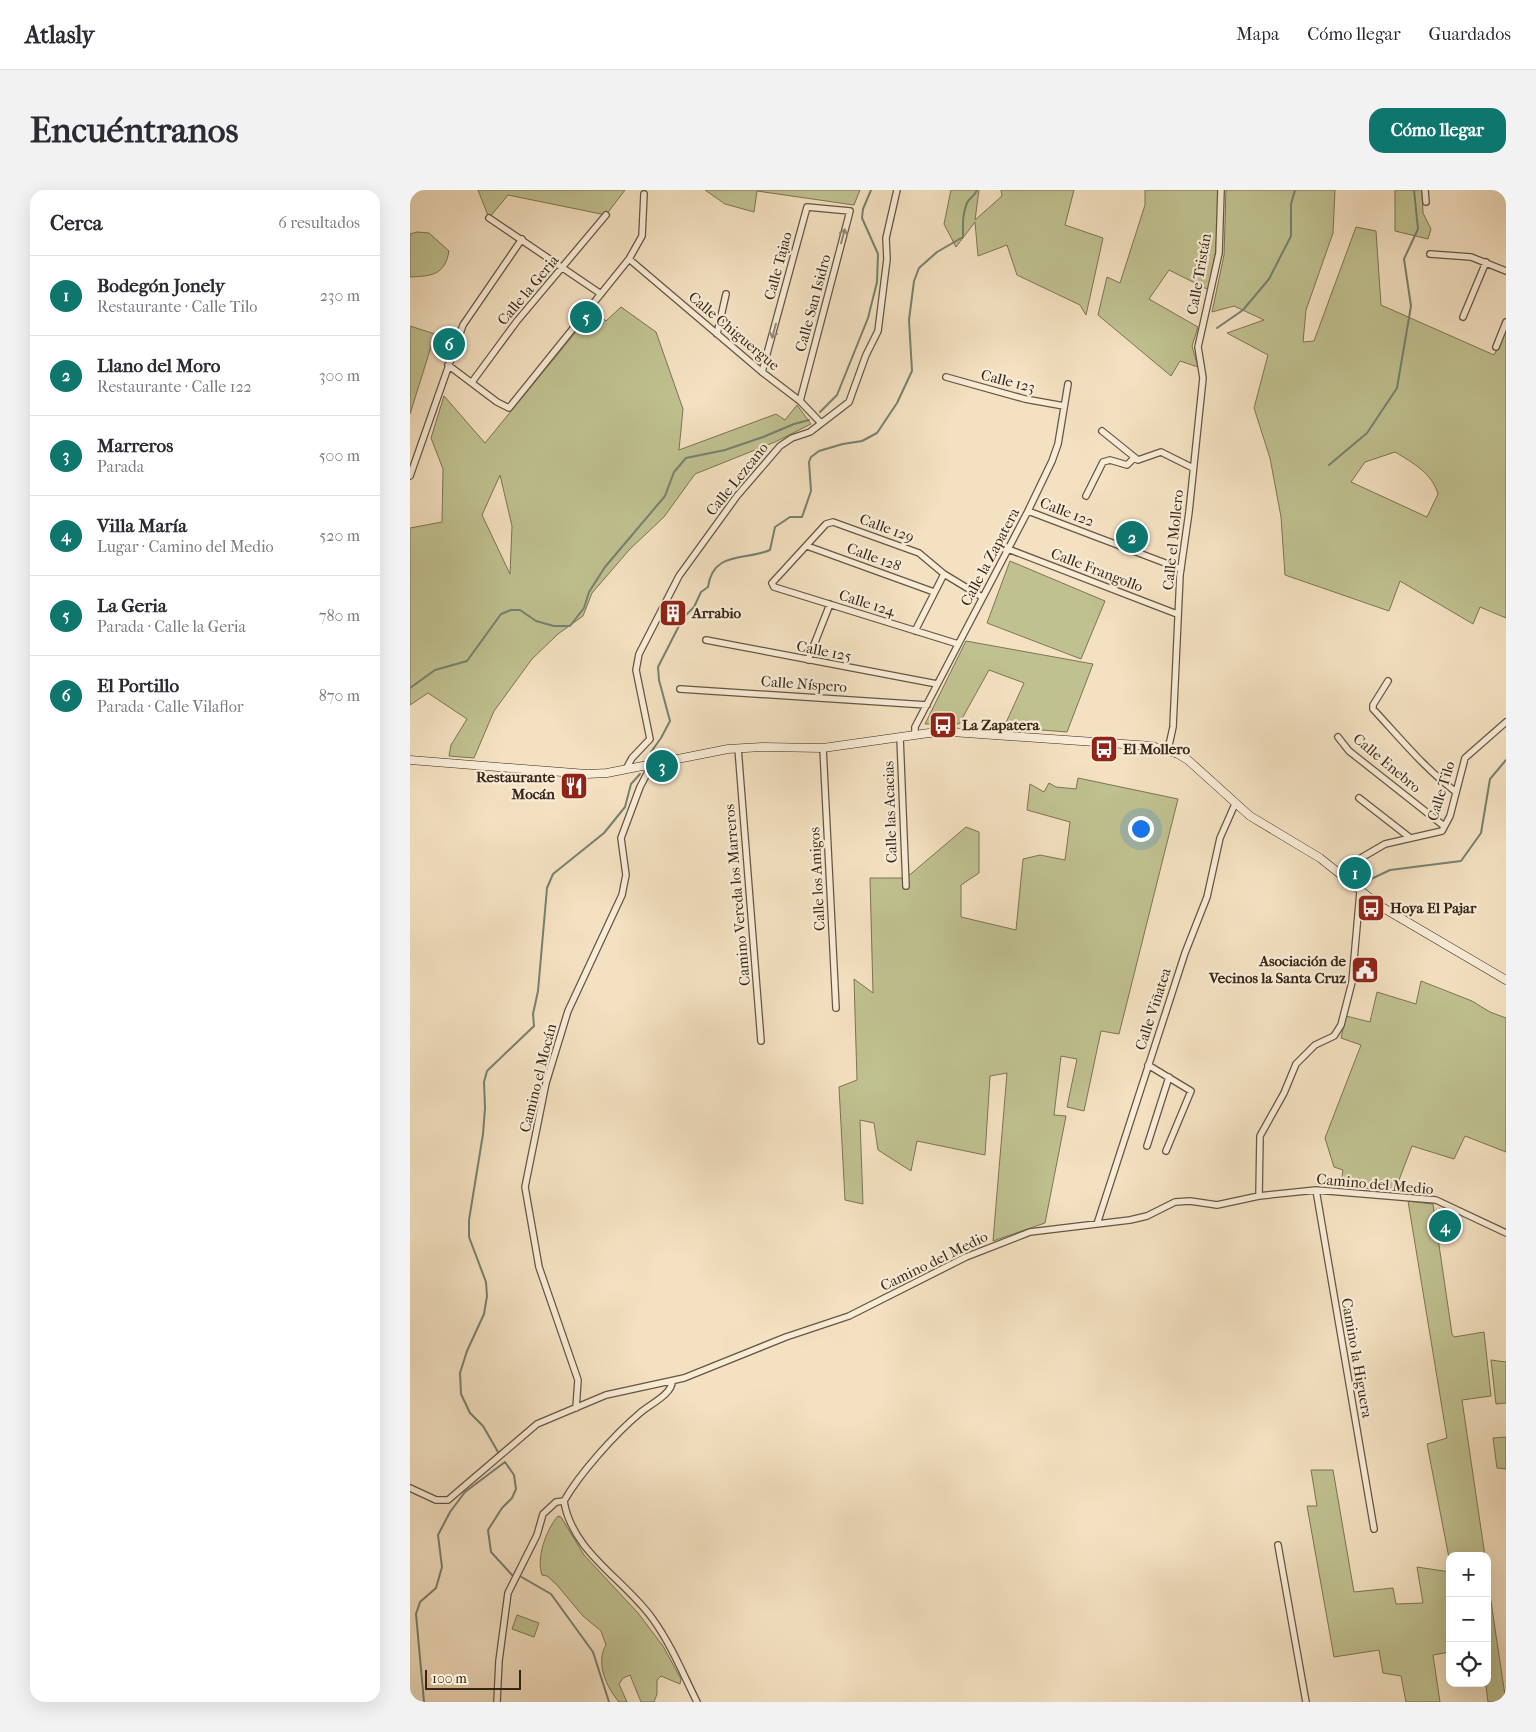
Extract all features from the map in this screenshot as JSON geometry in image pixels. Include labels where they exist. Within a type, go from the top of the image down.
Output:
[{"type":"main road","points":[[410,760],[569,774],[600,773],[738,748],[823,748],[915,735],[952,732],[1152,746],[1168,750],[1188,760],[1201,769],[1235,804],[1266,827],[1320,858],[1360,892],[1380,906],[1506,980]]},
{"type":"street","name":"Calle Lezcano","points":[[626,769],[632,758],[650,739],[636,670],[639,654],[679,576],[737,496],[780,446],[792,438],[810,432],[849,402],[866,355],[878,332],[887,258],[886,238],[897,190]]},
{"type":"street","name":"Calle Tristán","points":[[1200,333],[1219,253],[1221,190]]},
{"type":"street","points":[[1425,190],[1426,202]]},
{"type":"street","points":[[448,365],[497,402],[508,408],[629,259],[642,236],[644,194]]},
{"type":"street","name":"Calle Tajao","points":[[762,372],[807,207],[850,211]]},
{"type":"street","name":"Calle San Isidro","points":[[800,401],[850,211]]},
{"type":"street","name":"Calle la Geria","points":[[472,382],[517,321],[606,215]]},
{"type":"street","points":[[489,218],[601,294]]},
{"type":"street","points":[[410,476],[463,325],[522,239]]},
{"type":"street","points":[[1430,254],[1471,258],[1506,271]]},
{"type":"street","name":"Calle Chiguergue","points":[[629,259],[762,372],[800,401],[821,423]]},
{"type":"street","points":[[1463,317],[1486,262]]},
{"type":"street","points":[[717,334],[726,294]]},
{"type":"street","points":[[1496,347],[1506,322]]},
{"type":"street","name":"Calle el Mollero","points":[[1168,750],[1173,727],[1181,569],[1203,378],[1198,347],[1200,333]]},
{"type":"street","name":"Calle 123","points":[[946,377],[1025,399],[1064,406]]},
{"type":"street","name":"Calle la Zapatera","points":[[915,735],[915,727],[1028,511],[1058,444],[1068,384]]},
{"type":"street","points":[[1102,431],[1134,458],[1142,459],[1161,452],[1193,468]]},
{"type":"street","points":[[1086,496],[1103,462],[1110,460],[1127,465],[1134,458]]},
{"type":"street","name":"Calle 122","points":[[1028,511],[1181,569]]},
{"type":"street","name":"Calle 129","points":[[806,546],[829,522],[919,553],[944,574],[982,597]]},
{"type":"street","name":"Calle 124","points":[[806,546],[772,583],[774,588],[958,644]]},
{"type":"street","name":"Calle 128","points":[[806,546],[934,592]]},
{"type":"street","name":"Calle Frangollo","points":[[1008,549],[1178,614]]},
{"type":"street","points":[[915,631],[944,574]]},
{"type":"street","points":[[808,660],[830,604]]},
{"type":"street","name":"Calle 125","points":[[706,640],[937,684]]},
{"type":"street","points":[[1388,681],[1373,705],[1373,709],[1406,747],[1442,782],[1456,792]]},
{"type":"street","name":"Calle Níspero","points":[[680,689],[926,705]]},
{"type":"street","name":"Calle Tilo","points":[[1337,872],[1380,846],[1409,837],[1435,834],[1442,831],[1450,816],[1465,758],[1506,722]]},
{"type":"street","name":"Calle las Acacias","points":[[900,737],[906,886]]},
{"type":"street","name":"Calle Enebro","points":[[1338,737],[1349,751],[1444,826]]},
{"type":"street","name":"Camino Vereda los Marreros","points":[[738,748],[762,1041]]},
{"type":"street","name":"Calle los Amigos","points":[[823,748],[836,1008]]},
{"type":"street","name":"Camino el Mocán","points":[[576,1408],[578,1380],[538,1267],[525,1188],[546,1084],[566,1020],[622,895],[626,875],[621,838],[640,787],[652,764]]},
{"type":"street","points":[[1359,798],[1409,837]]},
{"type":"street","name":"Calle Viñatea","points":[[1098,1224],[1189,940],[1206,896],[1220,838],[1235,804]]},
{"type":"street","points":[[1259,1196],[1260,1136],[1284,1093],[1296,1064],[1315,1045],[1334,1036],[1341,1025],[1352,982],[1360,892]]},
{"type":"street","points":[[1148,1065],[1191,1091],[1166,1151]]},
{"type":"street","points":[[1147,1146],[1169,1077]]},
{"type":"street","name":"Camino del Medio","points":[[410,1488],[436,1500],[448,1500],[507,1451],[530,1428],[606,1395],[672,1382],[786,1337],[849,1316],[966,1257],[1008,1240],[1042,1230],[1139,1218],[1175,1202],[1190,1201],[1217,1204],[1259,1196],[1316,1190],[1436,1200],[1506,1233]]},
{"type":"street","name":"Camino la Higuera","points":[[1316,1190],[1374,1529]]},
{"type":"street","points":[[497,1702],[499,1662],[508,1593],[537,1535],[543,1514],[556,1502],[564,1501],[594,1461],[638,1414],[670,1390],[672,1382]]},
{"type":"street","points":[[564,1501],[570,1522],[588,1550],[652,1617],[663,1634],[697,1702]]},
{"type":"street","points":[[1278,1545],[1306,1702]]},
{"type":"green space","points":[[478,190],[625,190],[606,215],[508,195],[489,218]]},
{"type":"green space","points":[[705,190],[860,190],[854,205],[757,191],[754,212],[725,204]]},
{"type":"green space","points":[[951,190],[979,190],[975,220],[1002,196],[1001,190],[1074,190],[1065,225],[1103,238],[1086,315],[1080,305],[1017,275],[1007,245],[978,256],[975,222],[956,247],[944,224]]},
{"type":"green space","points":[[1145,190],[1219,190],[1216,249],[1209,290],[1169,270],[1149,299],[1198,327],[1192,346],[1198,367],[1180,361],[1171,376],[1098,315],[1107,277],[1120,283],[1145,205]]},
{"type":"green space","points":[[1226,190],[1335,190],[1333,233],[1306,310],[1303,342],[1314,341],[1356,227],[1376,231],[1381,305],[1494,355],[1506,331],[1506,618],[1480,607],[1473,624],[1400,581],[1389,611],[1285,575],[1281,517],[1270,458],[1254,408],[1268,355],[1227,333],[1264,320],[1234,306],[1212,312],[1224,255]],"holes":[[[1395,452],[1427,474],[1435,487],[1438,494],[1427,517],[1351,482],[1365,462]]]},
{"type":"green space","points":[[1395,190],[1422,190],[1423,213],[1431,229],[1428,239],[1395,231]]},
{"type":"green space","points":[[417,232],[429,233],[449,251],[441,270],[431,275],[410,277],[410,234]]},
{"type":"green space","points":[[621,307],[656,332],[683,409],[679,450],[776,414],[785,420],[797,405],[811,424],[775,442],[695,474],[664,517],[630,549],[592,593],[583,616],[558,634],[532,659],[494,711],[474,758],[449,756],[451,745],[467,719],[428,693],[410,705],[410,528],[442,522],[443,469],[431,438],[444,396],[485,443],[593,311],[606,321]],"holes":[[[500,475],[512,526],[510,574],[482,515]]]},
{"type":"green space","points":[[410,326],[435,334],[410,414]]},
{"type":"green space","points":[[1010,561],[1105,601],[1081,659],[987,623]]},
{"type":"green space","points":[[966,641],[1093,664],[1067,732],[1004,727],[1024,683],[989,670],[959,724],[925,724]]},
{"type":"green space","points":[[1078,778],[1178,799],[1119,1034],[1101,1031],[1084,1111],[1067,1107],[1077,1059],[1061,1056],[1054,1115],[1066,1116],[1045,1223],[993,1241],[1007,1073],[990,1076],[985,1155],[917,1141],[911,1171],[878,1150],[874,1123],[860,1120],[863,1204],[845,1200],[839,1087],[857,1080],[854,979],[873,993],[870,878],[906,878],[966,827],[979,832],[979,873],[961,885],[961,917],[1016,930],[1023,859],[1040,855],[1065,860],[1070,822],[1027,810],[1030,784],[1044,792],[1049,783],[1056,787],[1076,789]]},
{"type":"green space","points":[[1421,981],[1472,1001],[1490,1012],[1506,1018],[1506,1152],[1465,1136],[1454,1159],[1412,1146],[1394,1193],[1341,1184],[1343,1170],[1334,1167],[1325,1138],[1361,1045],[1341,1038],[1346,1016],[1370,1022],[1377,992],[1416,1004]]},
{"type":"green space","points":[[1408,1201],[1433,1204],[1452,1334],[1454,1337],[1484,1332],[1491,1396],[1462,1400],[1484,1552],[1448,1552],[1427,1444],[1447,1438]]},
{"type":"green space","points":[[1491,1360],[1506,1362],[1506,1403],[1496,1404]]},
{"type":"green space","points":[[1506,1437],[1506,1469],[1497,1468],[1493,1438]]},
{"type":"green space","points":[[1311,1470],[1333,1470],[1354,1592],[1393,1588],[1396,1604],[1423,1603],[1417,1567],[1446,1571],[1446,1653],[1433,1655],[1440,1702],[1406,1702],[1401,1676],[1383,1673],[1379,1650],[1334,1657],[1307,1506],[1317,1506]]},
{"type":"green space","points":[[558,1516],[561,1517],[584,1555],[638,1613],[663,1646],[681,1679],[680,1684],[661,1676],[657,1680],[657,1694],[654,1702],[641,1702],[630,1675],[623,1678],[619,1684],[627,1702],[619,1702],[610,1690],[604,1675],[602,1660],[606,1645],[601,1631],[583,1616],[556,1584],[547,1576],[542,1575],[540,1561],[543,1544]]},
{"type":"green space","points":[[1491,1602],[1506,1702],[1488,1702],[1486,1687],[1491,1687]]},
{"type":"green space","points":[[517,1615],[539,1623],[534,1637],[512,1629]]},
{"type":"waterway","points":[[820,412],[837,395],[868,318],[877,282],[878,254],[862,218],[863,209],[871,190]]},
{"type":"waterway","points":[[651,752],[670,721],[659,680],[658,667],[683,618],[694,607],[701,592],[708,587],[711,576],[716,568],[723,562],[770,550],[775,527],[790,517],[802,517],[811,491],[809,462],[811,457],[819,451],[862,441],[877,433],[897,403],[912,371],[909,320],[914,281],[919,268],[937,252],[963,237],[965,207],[977,190]]},
{"type":"waterway","points":[[1217,328],[1243,310],[1269,279],[1291,236],[1291,204],[1295,190]]},
{"type":"waterway","points":[[1329,465],[1367,433],[1397,388],[1411,306],[1404,259],[1418,229],[1414,190]]},
{"type":"waterway","points":[[410,688],[435,670],[467,661],[501,614],[511,610],[520,610],[536,621],[554,626],[570,626],[584,608],[589,592],[605,567],[665,496],[674,472],[686,458],[725,450],[809,420]]},
{"type":"waterway","points":[[1369,880],[1390,870],[1461,861],[1481,833],[1490,779],[1506,760]]},
{"type":"waterway","points":[[498,1452],[483,1426],[470,1413],[461,1394],[460,1373],[467,1351],[484,1314],[487,1296],[486,1282],[469,1237],[469,1220],[483,1134],[484,1082],[487,1071],[534,1026],[533,1014],[538,991],[547,888],[553,874],[604,833],[625,807],[631,784],[640,774]]},
{"type":"waterway","points":[[424,1702],[416,1614],[420,1602],[436,1588],[442,1567],[438,1535],[450,1512],[465,1492],[505,1462],[514,1475],[516,1489],[512,1498],[502,1508],[488,1530],[491,1552],[512,1575],[518,1575],[551,1594],[593,1652],[609,1702]]},
{"type":"place","name":"La Geria","points":[[586,317]]},
{"type":"place","name":"El Portillo","points":[[449,344]]},
{"type":"place","name":"Llano del Moro","points":[[1132,537]]},
{"type":"place","name":"Arrabio","points":[[673,613]]},
{"type":"place","name":"La Zapatera","points":[[943,725]]},
{"type":"place","name":"El Mollero","points":[[1104,749]]},
{"type":"place","name":"Marreros","points":[[662,766]]},
{"type":"place","name":"Restaurante Mocán","points":[[574,786]]},
{"type":"place","name":"Bodegón Jonely","points":[[1355,873]]},
{"type":"place","name":"Hoya El Pajar","points":[[1371,908]]},
{"type":"place","name":"Asociación de Vecinos la Santa Cruz","points":[[1365,970]]},
{"type":"place","name":"Villa María","points":[[1445,1226]]}]
